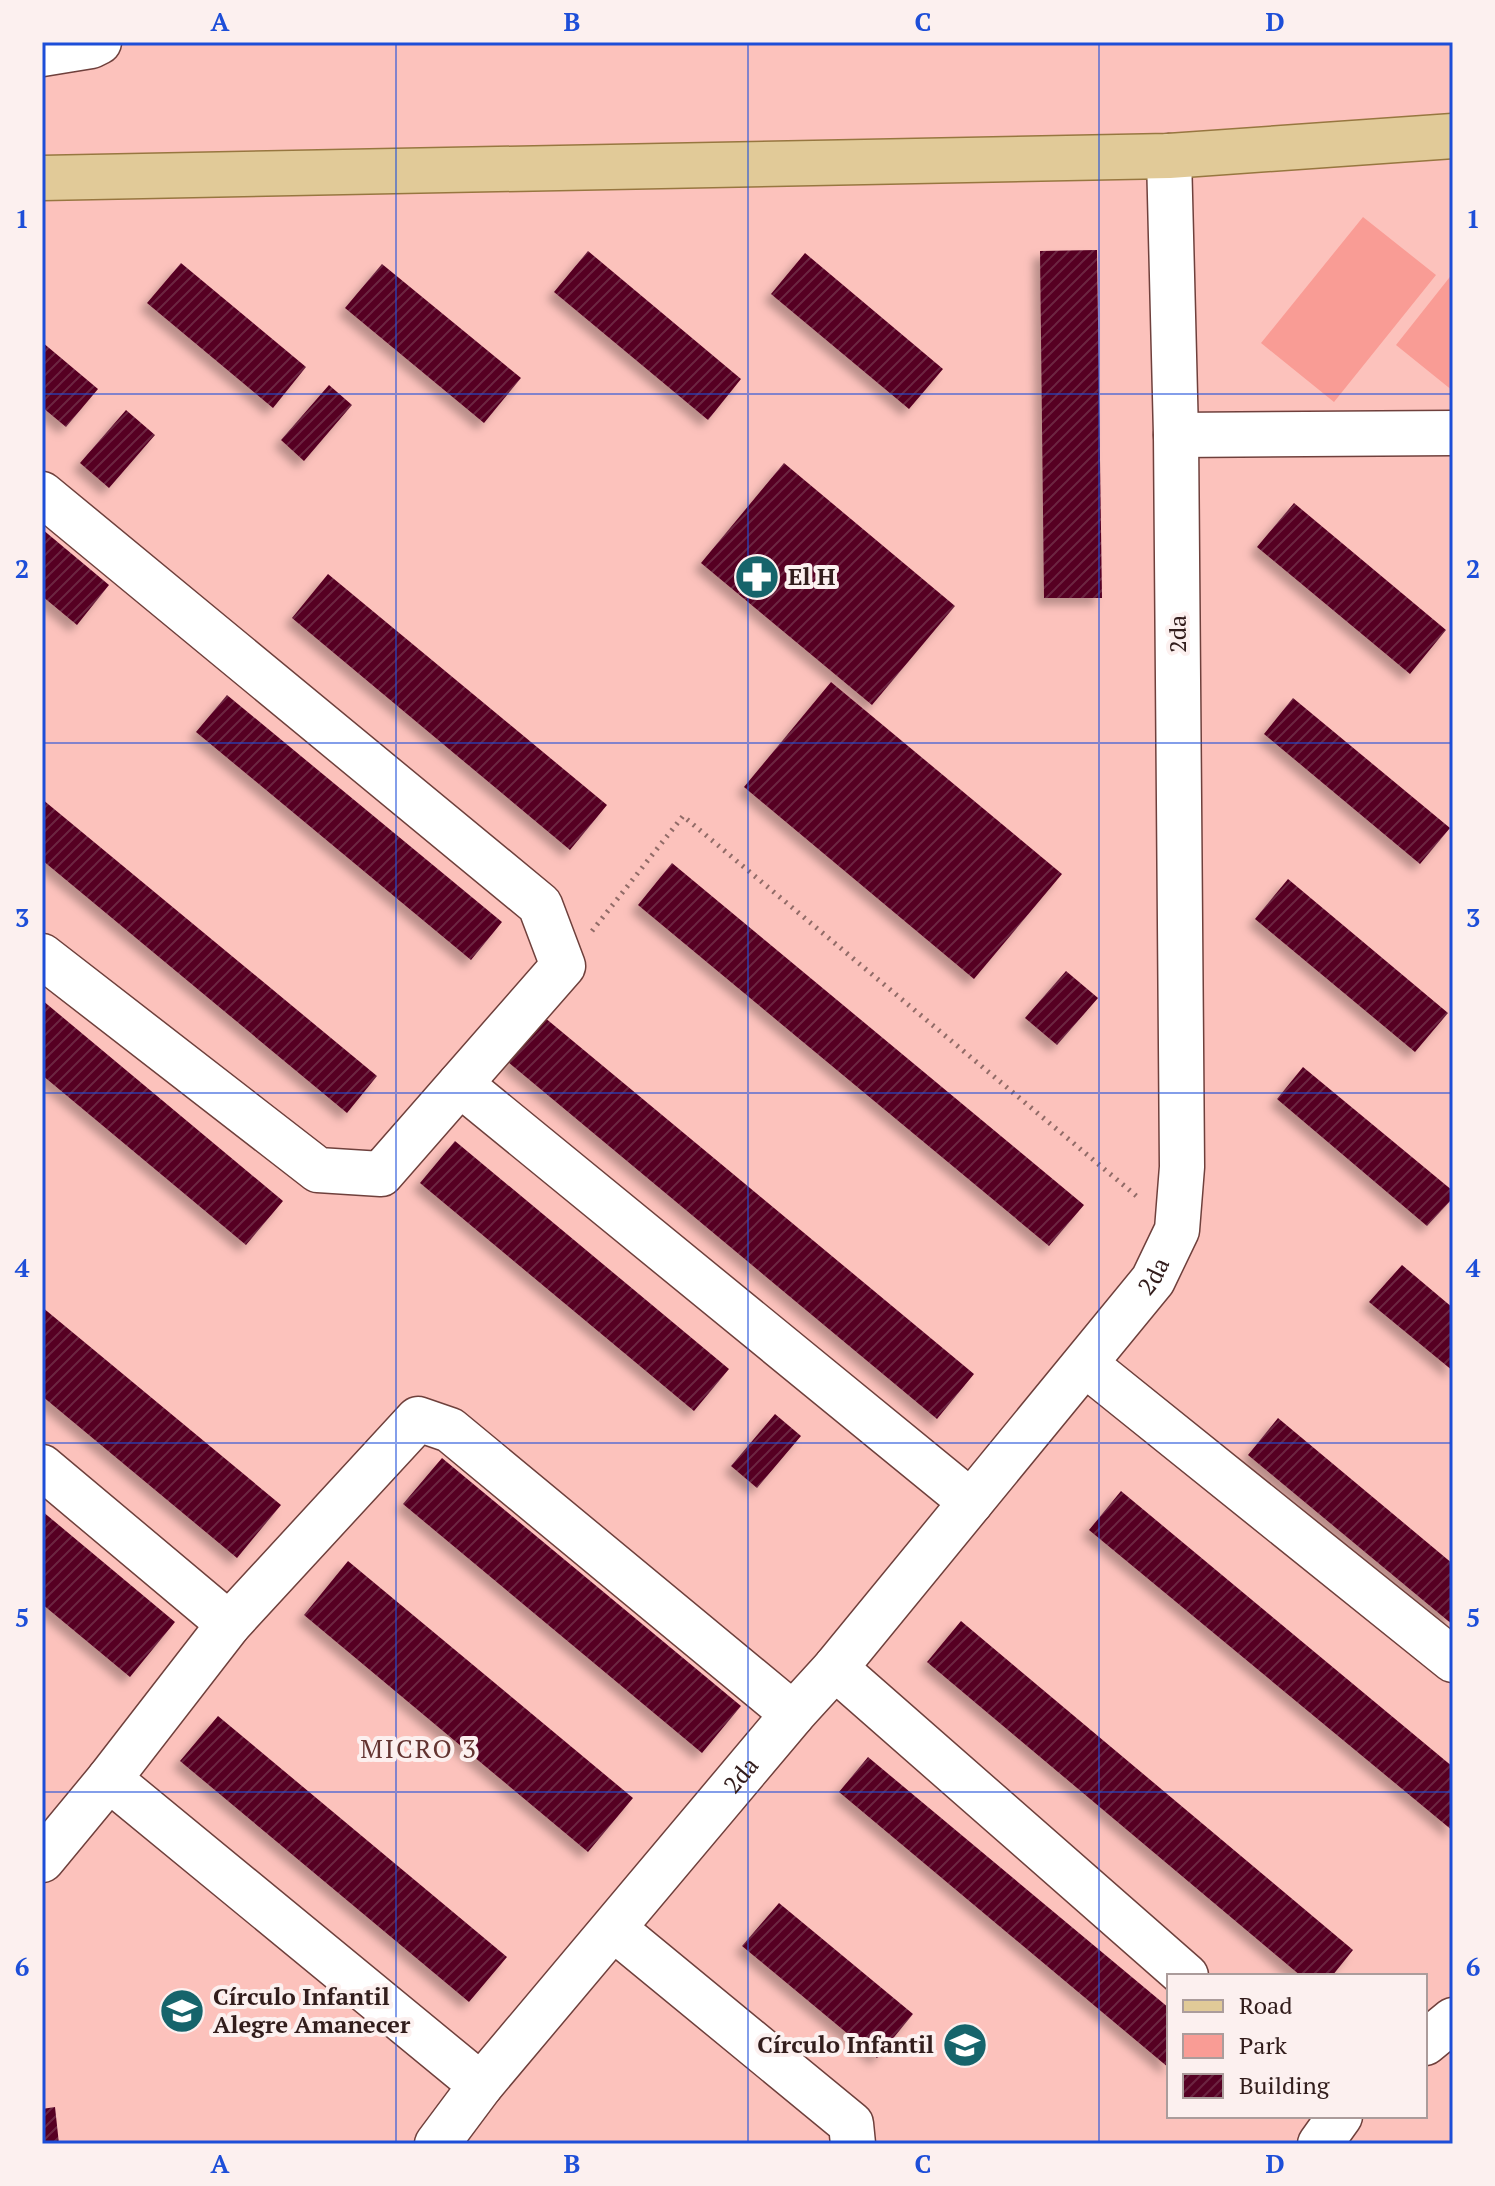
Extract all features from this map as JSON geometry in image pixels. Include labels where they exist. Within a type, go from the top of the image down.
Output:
[{"type":"main road","points":[[42,178],[1169,156],[1453,136]]},
{"type":"street","points":[[42,54],[99,42]]},
{"type":"street","name":"2da","points":[[437,2144],[481,2085],[835,1668],[1085,1364],[1153,1280],[1177,1230],[1182,1167],[1176,435],[1169,156]]},
{"type":"street","points":[[1176,435],[1453,433]]},
{"type":"street","points":[[42,494],[540,905],[563,966],[381,1174],[318,1170],[42,956]]},
{"type":"street","points":[[460,1084],[971,1502]]},
{"type":"street","points":[[1085,1364],[1453,1660]]},
{"type":"street","points":[[42,1860],[229,1624],[418,1419],[450,1430],[793,1714]]},
{"type":"street","points":[[42,1467],[229,1624]]},
{"type":"street","points":[[835,1668],[1184,1974]]},
{"type":"street","points":[[109,1779],[481,2085]]},
{"type":"street","points":[[614,1929],[851,2124],[853,2144]]},
{"type":"street","points":[[1427,2041],[1453,2020]]},
{"type":"street","points":[[1320,2144],[1339,2118]]},
{"type":"path","points":[[563,966],[683,816],[1177,1230]]},
{"type":"green space","points":[[1363,217],[1436,275],[1334,402],[1261,343]]},
{"type":"green space","points":[[1453,273],[1453,391],[1396,345]]},
{"type":"building","points":[[1097,250],[1102,598],[1044,598],[1040,251]]},
{"type":"building","points":[[588,251],[741,379],[708,420],[554,292]]},
{"type":"building","points":[[805,253],[943,369],[909,409],[771,294]]},
{"type":"building","points":[[181,263],[306,367],[273,408],[147,303]]},
{"type":"building","points":[[382,264],[521,378],[484,423],[345,308]]},
{"type":"building","points":[[42,342],[98,389],[66,427],[42,407]]},
{"type":"building","points":[[329,385],[352,405],[304,461],[281,440]]},
{"type":"building","points":[[126,410],[155,435],[109,488],[80,463]]},
{"type":"building","points":[[784,463],[955,606],[872,705],[701,563]]},
{"type":"building","points":[[1294,503],[1446,630],[1410,674],[1257,547]]},
{"type":"building","points":[[42,529],[109,585],[77,625],[42,596]]},
{"type":"building","points":[[328,574],[607,805],[570,850],[292,618]]},
{"type":"building","points":[[831,682],[1062,874],[974,979],[744,787]]},
{"type":"building","points":[[227,695],[502,922],[471,960],[196,732]]},
{"type":"building","points":[[1293,698],[1450,828],[1420,864],[1264,734]]},
{"type":"building","points":[[42,799],[377,1076],[347,1113],[42,860]]},
{"type":"building","points":[[672,863],[1084,1205],[1049,1246],[638,905]]},
{"type":"building","points":[[1288,879],[1448,1013],[1415,1052],[1255,919]]},
{"type":"building","points":[[1066,971],[1098,998],[1057,1045],[1025,1018]]},
{"type":"building","points":[[42,1000],[283,1201],[246,1245],[42,1075]]},
{"type":"building","points":[[544,1017],[974,1374],[937,1419],[508,1062]]},
{"type":"building","points":[[1303,1067],[1453,1191],[1453,1198],[1427,1226],[1277,1099]]},
{"type":"building","points":[[455,1141],[729,1369],[694,1411],[420,1183]]},
{"type":"building","points":[[1402,1265],[1453,1308],[1453,1371],[1369,1302]]},
{"type":"building","points":[[42,1307],[281,1505],[237,1558],[42,1396]]},
{"type":"building","points":[[775,1414],[801,1436],[757,1488],[731,1466]]},
{"type":"building","points":[[1278,1418],[1453,1564],[1453,1625],[1248,1455]]},
{"type":"building","points":[[442,1458],[741,1706],[702,1753],[403,1504]]},
{"type":"building","points":[[1121,1491],[1453,1767],[1453,1831],[1089,1530]]},
{"type":"building","points":[[42,1511],[175,1622],[130,1677],[42,1604]]},
{"type":"building","points":[[348,1561],[633,1798],[588,1852],[304,1615]]},
{"type":"building","points":[[961,1621],[1353,1950],[1334,1974],[1299,1974],[927,1662]]},
{"type":"building","points":[[218,1716],[507,1957],[469,2002],[180,1761]]},
{"type":"building","points":[[868,1757],[1167,2006],[1167,2066],[839,1792]]},
{"type":"building","points":[[779,1903],[913,2014],[877,2058],[742,1946]]},
{"type":"building","points":[[55,2107],[59,2144],[42,2144],[42,2109]]},
{"type":"place","name":"El H","points":[[757,577]]},
{"type":"place","name":"Círculo Infantil Alegre Amanecer","points":[[182,2011]]},
{"type":"place","name":"Círculo Infantil","points":[[965,2045]]},
{"type":"district","name":"MICRO 3","points":[[419,1749]]}]
